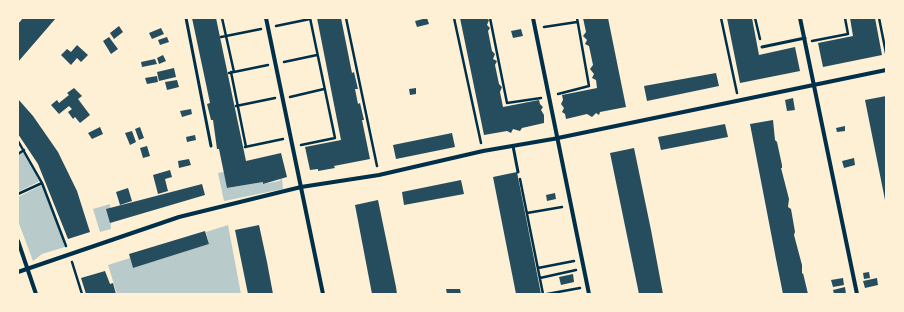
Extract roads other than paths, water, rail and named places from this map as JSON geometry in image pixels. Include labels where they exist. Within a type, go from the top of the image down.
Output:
[{"type":"street","points":[[266,18],[323,294]]},
{"type":"street","points":[[533,18],[590,294]]},
{"type":"street","points":[[800,18],[857,294]]},
{"type":"street","points":[[18,272],[179,217],[301,187],[379,175],[483,151],[558,138],[738,99],[886,70]]},
{"type":"street","points":[[18,241],[36,294]]},
{"type":"lane","points":[[186,18],[211,146]]},
{"type":"lane","points":[[762,47],[805,38]]},
{"type":"lane","points":[[513,146],[518,172]]}]
